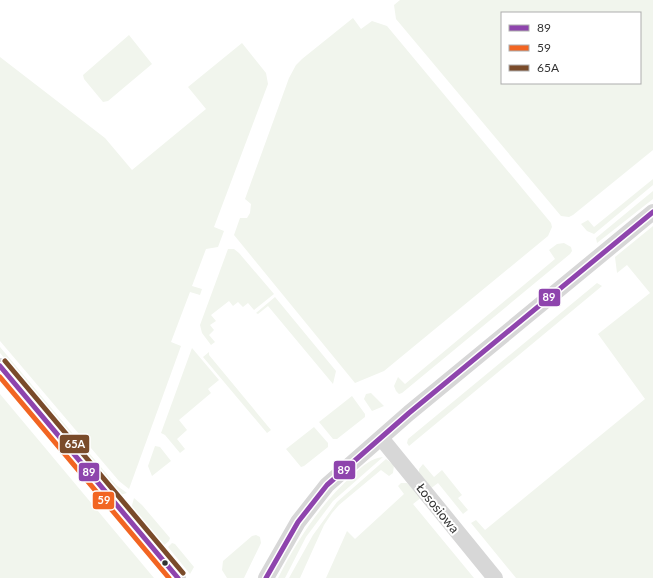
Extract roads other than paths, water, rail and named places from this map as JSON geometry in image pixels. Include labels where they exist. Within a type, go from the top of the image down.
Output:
[{"type":"street","points":[[266,578],[285,543],[309,507],[327,485],[381,438],[653,212]]},
{"type":"street","points":[[0,366],[178,578]]},
{"type":"street","name":"Łososiowa","points":[[381,438],[495,578]]}]
